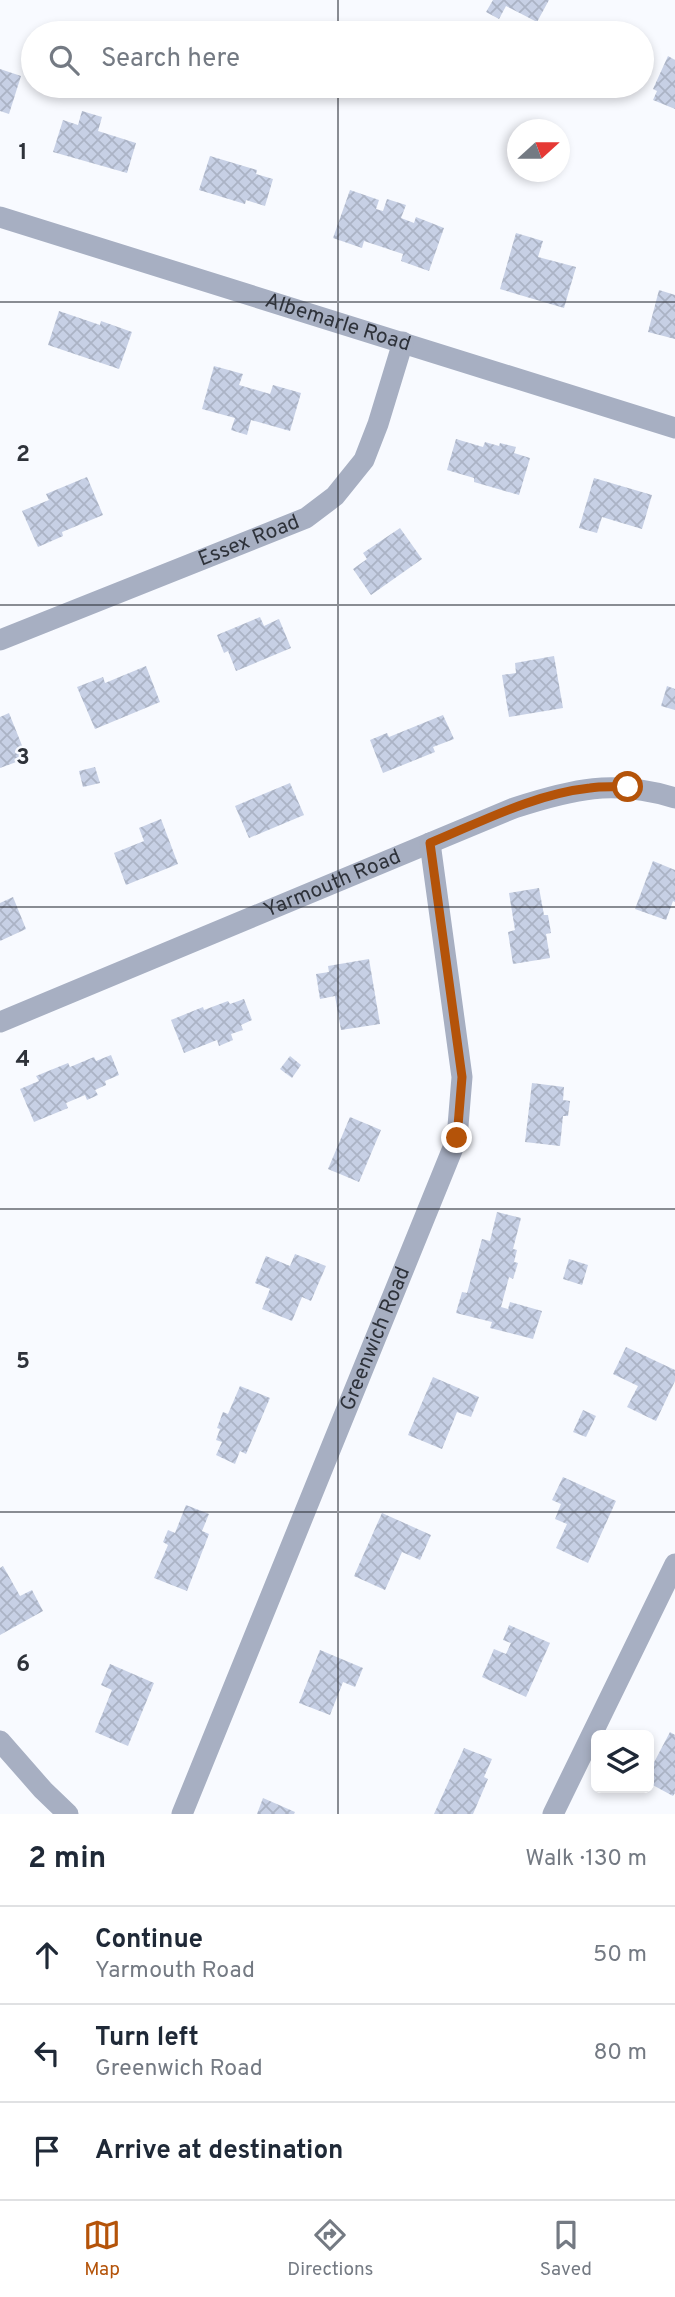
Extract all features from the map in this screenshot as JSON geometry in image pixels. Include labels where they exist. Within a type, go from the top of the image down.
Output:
[{"type":"street","name":"Albemarle Road","points":[[0,217],[675,428]]},
{"type":"street","name":"Essex Road","points":[[0,640],[306,518],[335,496],[364,460],[403,342]]},
{"type":"street","name":"Yarmouth Road","points":[[0,1022],[513,808],[589,788],[628,787],[675,798]]},
{"type":"street","name":"Greenwich Road","points":[[182,1814],[457,1138],[462,1077],[430,843]]},
{"type":"street","points":[[553,1814],[675,1564]]},
{"type":"street","points":[[0,1741],[68,1814]]},
{"type":"building","points":[[493,0],[549,0],[538,21],[506,6],[499,19],[486,12]]},
{"type":"building","points":[[668,56],[675,60],[675,109],[653,100],[657,91],[654,87]]},
{"type":"building","points":[[0,69],[21,76],[9,114],[0,111]]},
{"type":"building","points":[[82,111],[102,117],[98,131],[136,143],[127,173],[53,152],[63,120],[78,125]]},
{"type":"building","points":[[210,156],[257,170],[256,174],[273,179],[265,206],[246,200],[245,204],[199,190]]},
{"type":"building","points":[[350,190],[379,200],[376,209],[383,211],[387,199],[406,205],[401,218],[414,223],[416,217],[444,228],[429,271],[401,261],[403,254],[364,241],[362,248],[333,238]]},
{"type":"building","points":[[516,233],[543,241],[538,257],[576,267],[564,308],[500,289]]},
{"type":"building","points":[[659,290],[675,295],[675,339],[648,332]]},
{"type":"building","points":[[59,311],[100,325],[101,321],[132,332],[119,369],[48,345]]},
{"type":"building","points":[[214,366],[243,374],[239,385],[270,394],[273,385],[301,393],[290,431],[251,420],[247,435],[231,430],[235,418],[202,409]]},
{"type":"building","points":[[456,439],[483,447],[485,442],[516,447],[514,453],[530,458],[519,495],[474,482],[474,478],[447,470]]},
{"type":"building","points":[[87,477],[103,515],[62,532],[63,536],[38,547],[22,511],[49,500],[46,494]]},
{"type":"building","points":[[594,478],[652,495],[642,529],[602,517],[597,533],[579,528]]},
{"type":"building","points":[[400,528],[422,559],[371,595],[353,569],[367,559],[363,553]]},
{"type":"building","points":[[260,617],[264,626],[279,619],[291,648],[236,671],[228,651],[224,653],[217,635]]},
{"type":"building","points":[[554,656],[563,708],[509,717],[502,675],[516,673],[515,663]]},
{"type":"building","points":[[146,666],[160,702],[95,729],[77,687],[103,677],[105,683]]},
{"type":"building","points":[[667,686],[675,689],[675,710],[661,706]]},
{"type":"building","points":[[9,713],[27,758],[0,768],[0,717]]},
{"type":"building","points":[[443,715],[454,739],[433,747],[435,752],[383,773],[370,740],[387,733],[389,737]]},
{"type":"building","points":[[95,767],[100,783],[83,787],[79,771]]},
{"type":"building","points":[[290,783],[304,815],[249,838],[235,806]]},
{"type":"building","points":[[161,819],[178,864],[126,885],[114,853],[144,841],[139,828]]},
{"type":"building","points":[[653,861],[675,870],[675,902],[673,901],[666,920],[635,909]]},
{"type":"building","points":[[539,888],[544,915],[548,915],[551,933],[546,934],[550,958],[513,964],[508,932],[515,930],[509,893]]},
{"type":"building","points":[[13,897],[26,929],[0,941],[0,903]]},
{"type":"building","points":[[369,959],[380,1024],[341,1030],[335,996],[320,999],[316,974],[329,972],[328,966]]},
{"type":"building","points":[[244,999],[252,1020],[241,1025],[243,1030],[231,1034],[233,1040],[219,1046],[217,1040],[184,1053],[171,1020],[203,1007],[204,1010],[228,1001],[230,1004]]},
{"type":"building","points":[[111,1055],[119,1075],[105,1081],[106,1085],[95,1090],[98,1095],[87,1100],[85,1095],[66,1103],[68,1108],[34,1122],[20,1089],[39,1081],[36,1076],[68,1063],[70,1067],[94,1057],[96,1061]]},
{"type":"building","points":[[290,1056],[301,1065],[292,1078],[280,1069]]},
{"type":"building","points":[[532,1083],[564,1087],[563,1100],[570,1101],[568,1116],[563,1116],[560,1146],[525,1142]]},
{"type":"building","points":[[350,1117],[381,1130],[359,1182],[328,1169]]},
{"type":"building","points":[[497,1212],[521,1218],[513,1249],[517,1250],[514,1262],[518,1263],[513,1279],[509,1277],[501,1307],[508,1309],[510,1302],[542,1311],[533,1339],[490,1328],[492,1322],[456,1313],[462,1292],[467,1293],[482,1239],[490,1241]]},
{"type":"building","points":[[295,1254],[326,1266],[311,1301],[302,1297],[292,1321],[262,1309],[270,1289],[255,1283],[266,1256],[290,1266]]},
{"type":"building","points":[[569,1259],[588,1265],[582,1285],[563,1279]]},
{"type":"building","points":[[626,1347],[675,1370],[675,1381],[656,1421],[627,1407],[638,1386],[613,1374]]},
{"type":"building","points":[[433,1377],[479,1397],[471,1417],[457,1412],[442,1449],[408,1435]]},
{"type":"building","points":[[240,1386],[270,1398],[246,1454],[240,1451],[235,1464],[216,1455],[222,1442],[216,1440],[223,1412],[228,1414]]},
{"type":"building","points":[[583,1410],[596,1416],[586,1437],[573,1432]]},
{"type":"building","points":[[563,1477],[616,1501],[588,1563],[556,1548],[567,1524],[555,1519],[561,1504],[552,1500]]},
{"type":"building","points":[[186,1505],[209,1514],[202,1531],[209,1534],[187,1591],[154,1578],[168,1545],[163,1542],[168,1530],[175,1533]]},
{"type":"building","points":[[382,1513],[431,1535],[420,1560],[402,1552],[385,1590],[354,1576]]},
{"type":"building","points":[[3,1566],[20,1596],[32,1590],[43,1611],[0,1635],[0,1568]]},
{"type":"building","points":[[509,1625],[550,1643],[526,1697],[482,1677],[494,1649],[506,1654],[511,1643],[503,1640]]},
{"type":"building","points":[[320,1650],[363,1668],[355,1687],[343,1682],[330,1715],[299,1703]]},
{"type":"building","points":[[110,1664],[154,1683],[128,1746],[95,1732],[112,1690],[101,1685]]},
{"type":"building","points":[[670,1732],[675,1735],[673,1796],[654,1786],[654,1762]]},
{"type":"building","points":[[464,1748],[492,1759],[484,1777],[488,1779],[473,1814],[434,1814]]},
{"type":"building","points":[[263,1798],[295,1812],[257,1814]]},
{"type":"route","points":[[457,1138],[462,1077],[430,843],[513,808],[552,796],[589,788],[628,787]]}]
